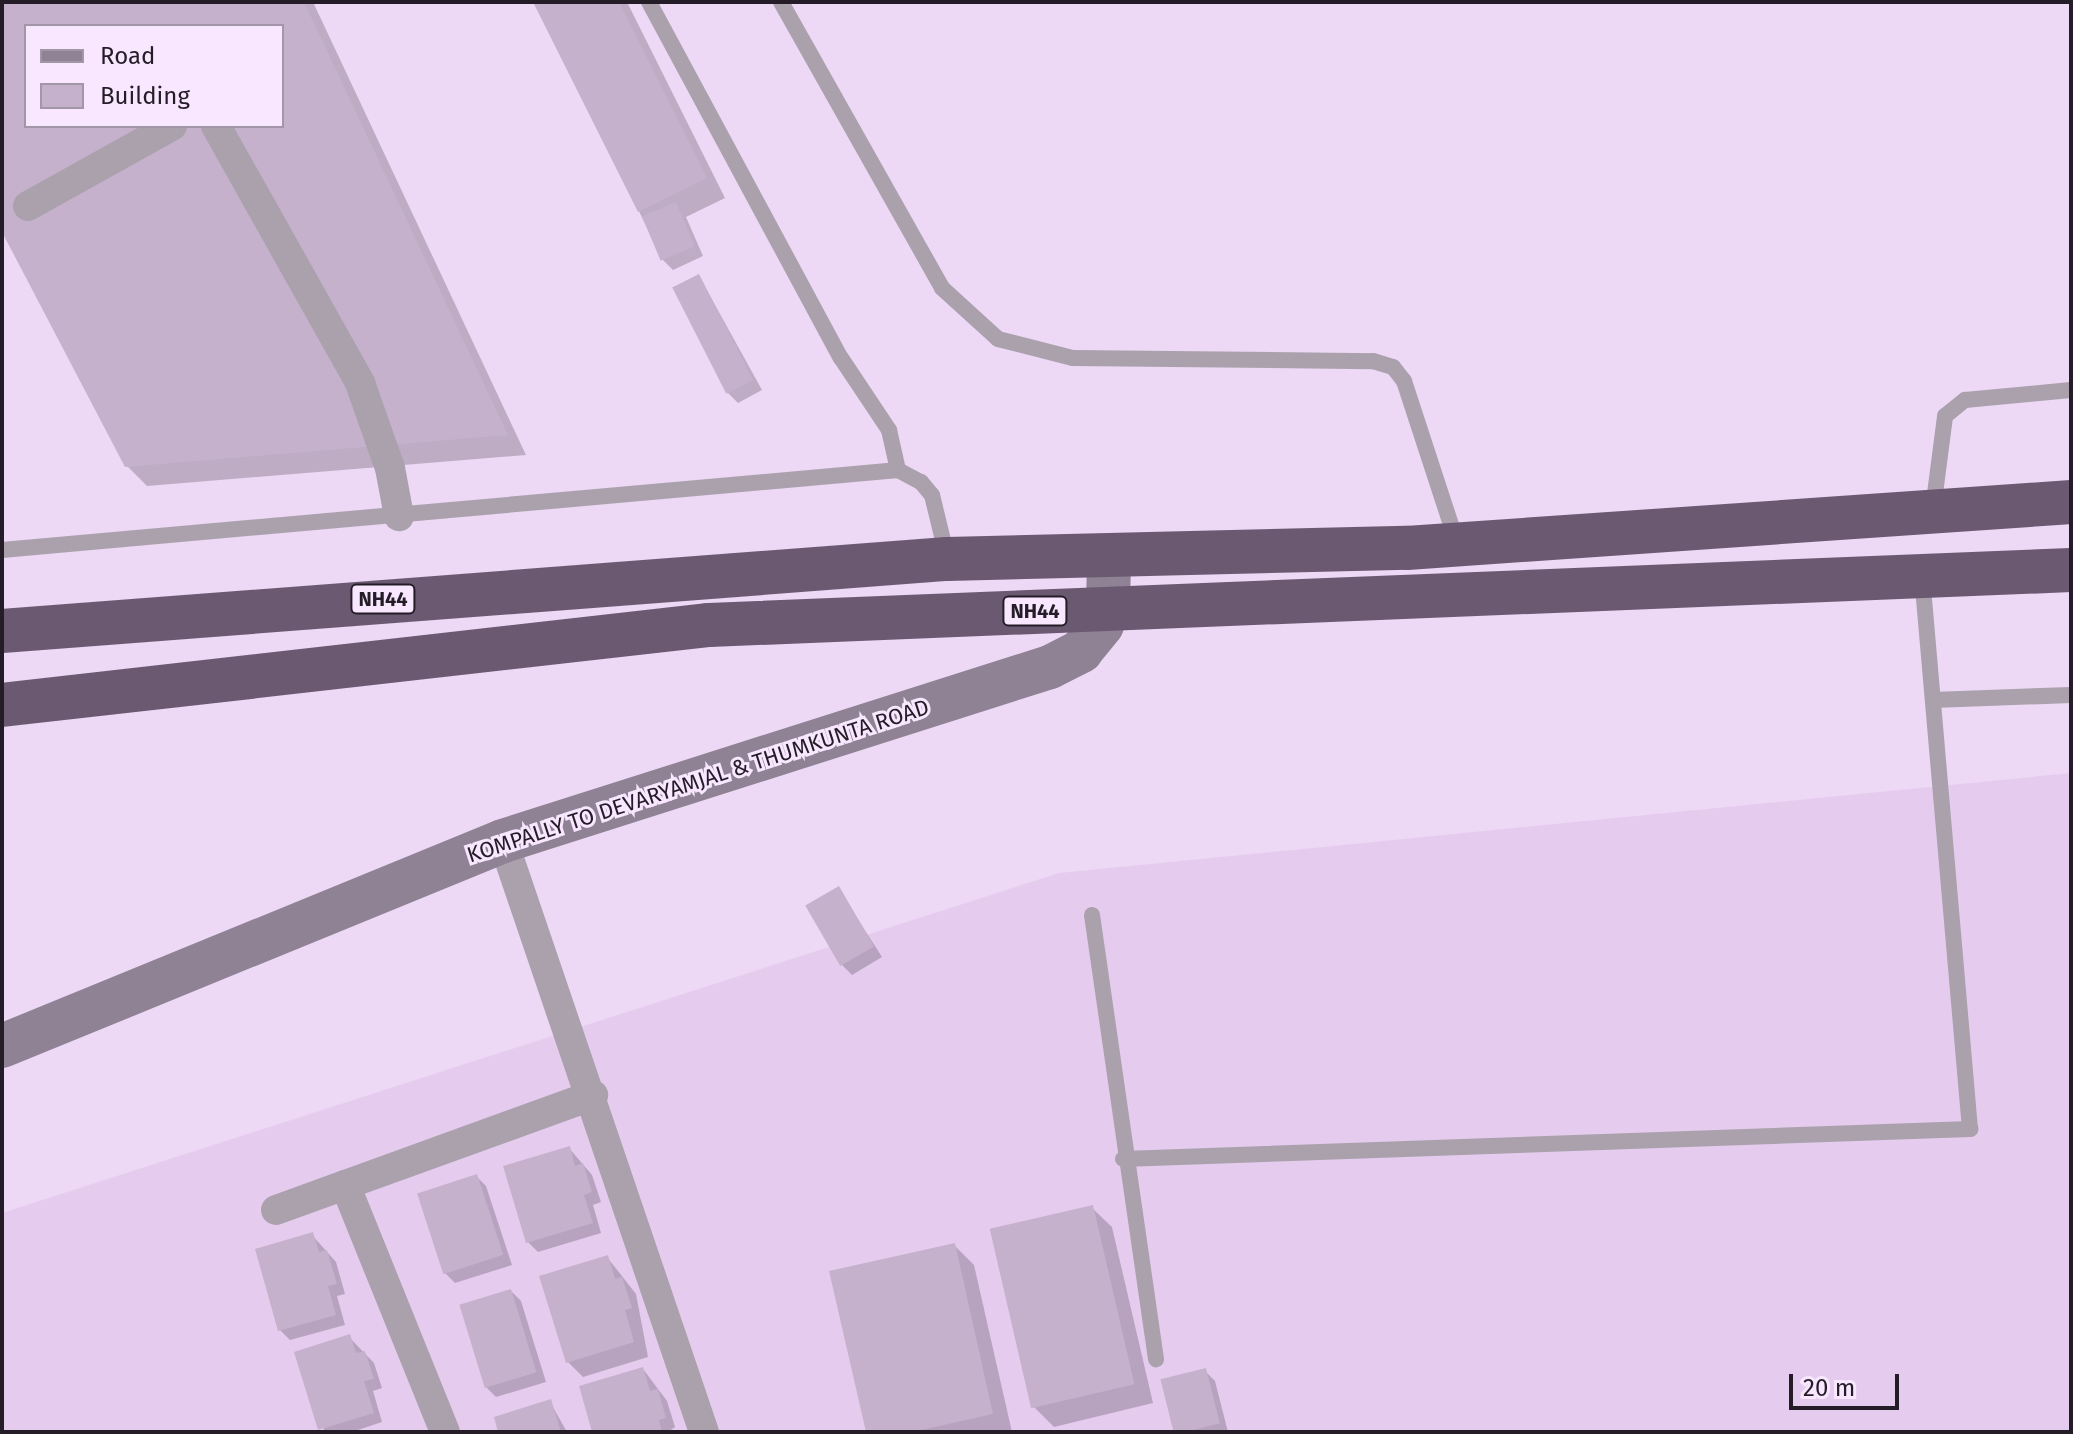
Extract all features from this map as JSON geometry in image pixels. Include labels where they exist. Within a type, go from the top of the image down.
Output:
[{"type":"highway","name":"NH44","points":[[2,631],[947,559],[1109,558],[1457,544],[2071,502]]},
{"type":"highway","name":"NH44","points":[[2,705],[709,625],[2071,570]]},
{"type":"main road","points":[[1108,607],[1109,558]]},
{"type":"main road","name":"KOMPALLY TO DEVARYAMJAL & THUMKUNTA ROAD","points":[[2,1046],[503,841],[1050,667],[1081,651],[1108,607]]},
{"type":"street","points":[[28,206],[168,128]]},
{"type":"street","points":[[217,128],[360,383],[390,468],[399,516]]},
{"type":"street","points":[[503,841],[593,1095],[704,1432]]},
{"type":"street","points":[[276,1210],[593,1095]]},
{"type":"street","points":[[345,1185],[445,1432]]},
{"type":"lane","points":[[649,2],[841,358],[889,430],[898,470]]},
{"type":"lane","points":[[781,2],[942,288],[998,339],[1073,358],[1373,361],[1393,367],[1404,381],[1457,544]]},
{"type":"lane","points":[[1932,512],[1945,416],[1965,400],[2071,390]]},
{"type":"lane","points":[[2,550],[898,470],[921,482],[932,495],[947,559]]},
{"type":"lane","points":[[1123,1159],[1970,1129],[1922,576]]},
{"type":"lane","points":[[1933,700],[2071,695]]},
{"type":"lane","points":[[1092,915],[1123,1159],[1156,1359]]},
{"type":"shaded area","points":[[2071,773],[2071,1432],[2,1432],[2,1213],[1059,873]]},
{"type":"building","points":[[2,2],[304,2],[508,435],[125,467],[2,232]]},
{"type":"building","points":[[533,2],[619,2],[707,178],[638,212]]},
{"type":"building","points":[[676,202],[695,246],[661,261],[642,216]]},
{"type":"building","points":[[699,274],[753,380],[726,394],[672,288]]},
{"type":"building","points":[[839,886],[874,947],[840,966],[805,905]]},
{"type":"building","points":[[570,1146],[575,1166],[583,1163],[592,1192],[584,1195],[593,1223],[526,1243],[503,1166]]},
{"type":"building","points":[[477,1174],[503,1255],[443,1274],[417,1193]]},
{"type":"building","points":[[1093,1205],[1134,1384],[1031,1408],[990,1229]]},
{"type":"building","points":[[313,1232],[319,1252],[327,1250],[337,1284],[328,1286],[336,1315],[278,1331],[255,1249]]},
{"type":"building","points":[[955,1243],[993,1414],[912,1432],[866,1432],[829,1271]]},
{"type":"building","points":[[608,1255],[615,1279],[622,1277],[632,1308],[625,1310],[634,1342],[566,1363],[539,1276]]},
{"type":"building","points":[[511,1289],[536,1372],[485,1388],[459,1305]]},
{"type":"building","points":[[350,1334],[356,1353],[365,1351],[374,1379],[364,1381],[374,1413],[318,1430],[294,1352]]},
{"type":"building","points":[[643,1367],[650,1391],[658,1389],[666,1418],[659,1420],[662,1432],[592,1432],[579,1386]]},
{"type":"building","points":[[1206,1368],[1220,1423],[1174,1432],[1160,1379]]},
{"type":"building","points":[[551,1399],[561,1432],[498,1432],[494,1417]]}]
